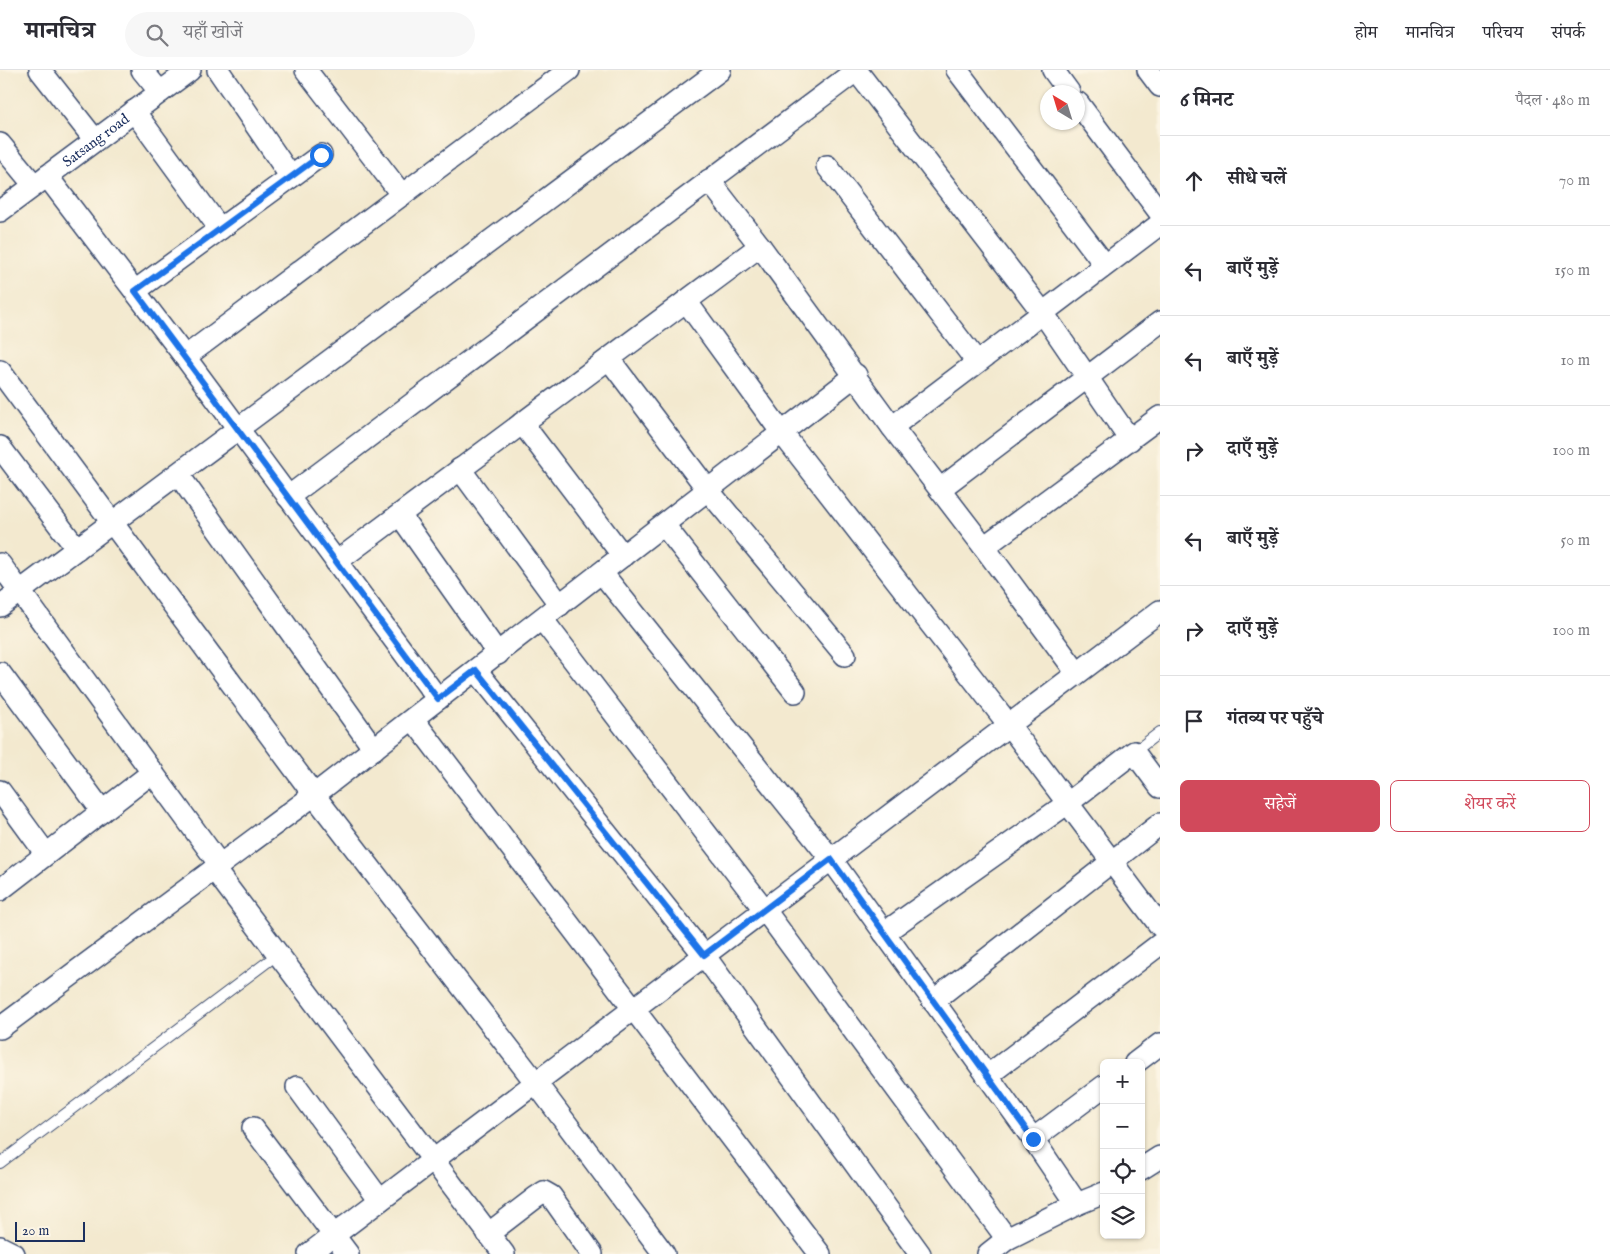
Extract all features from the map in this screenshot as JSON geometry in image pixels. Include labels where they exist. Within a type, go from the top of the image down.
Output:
[{"type":"street","points":[[40,70],[95,140]]},
{"type":"street","points":[[142,70],[160,92]]},
{"type":"street","name":"Satsang road","points":[[0,211],[190,70]]},
{"type":"street","points":[[218,70],[292,177]]},
{"type":"street","points":[[306,70],[402,194]]},
{"type":"street","points":[[185,357],[569,70]]},
{"type":"street","points":[[0,606],[720,70]]},
{"type":"street","points":[[288,497],[856,70],[1043,313],[1130,440]]},
{"type":"street","points":[[957,70],[1105,266]]},
{"type":"street","points":[[1053,70],[1065,85]]},
{"type":"street","points":[[1148,70],[1160,86]]},
{"type":"street","points":[[134,110],[220,229]]},
{"type":"street","points":[[1085,112],[1160,213]]},
{"type":"street","points":[[0,144],[40,180],[135,291],[438,699]]},
{"type":"street","points":[[135,291],[321,155]]},
{"type":"street","points":[[827,166],[977,362]]},
{"type":"street","points":[[709,180],[1077,673]]},
{"type":"street","points":[[892,427],[1160,224]]},
{"type":"street","points":[[336,562],[760,246]]},
{"type":"street","points":[[686,301],[782,433],[1009,725],[1160,926]]},
{"type":"street","points":[[940,489],[1160,322]]},
{"type":"street","points":[[609,359],[708,490],[844,655]]},
{"type":"street","points":[[0,370],[314,795],[536,1083],[664,1254]]},
{"type":"street","points":[[0,1028],[374,750],[856,376]]},
{"type":"street","points":[[984,547],[1160,417]]},
{"type":"street","points":[[522,423],[623,556]]},
{"type":"street","points":[[0,447],[77,549]]},
{"type":"street","points":[[460,469],[560,605]]},
{"type":"street","points":[[178,474],[374,750]]},
{"type":"street","points":[[400,515],[498,654]]},
{"type":"street","points":[[664,525],[795,692]]},
{"type":"street","points":[[0,564],[153,772],[278,954],[504,1254]]},
{"type":"street","points":[[602,573],[831,859],[1033,1139],[1077,1204]]},
{"type":"street","points":[[309,1254],[1160,611]]},
{"type":"street","points":[[542,619],[764,909],[1007,1239]]},
{"type":"street","points":[[476,670],[704,955],[920,1254]]},
{"type":"street","points":[[0,673],[102,811]]},
{"type":"street","points":[[413,719],[820,1254]]},
{"type":"street","points":[[884,933],[1068,803],[1134,752],[1160,787]]},
{"type":"street","points":[[0,890],[153,772]]},
{"type":"street","points":[[0,791],[46,854]]},
{"type":"street","points":[[933,1001],[1160,824]]},
{"type":"street","points":[[987,1076],[1160,944]]},
{"type":"street","points":[[1140,1059],[1160,1044]]},
{"type":"street","points":[[297,1087],[380,1200]]},
{"type":"street","points":[[1033,1139],[1100,1089]]},
{"type":"street","points":[[253,1128],[348,1254]]},
{"type":"street","points":[[1145,1166],[1160,1157]]},
{"type":"street","points":[[488,1234],[544,1192],[552,1196],[592,1254]]},
{"type":"street","points":[[988,1254],[1007,1239],[1077,1204],[1102,1194]]},
{"type":"lane","points":[[1134,752],[1160,732]]},
{"type":"lane","points":[[0,1163],[278,954]]},
{"type":"route","points":[[321,155],[135,291],[438,699],[476,670],[704,955],[831,859],[1033,1139]]}]
